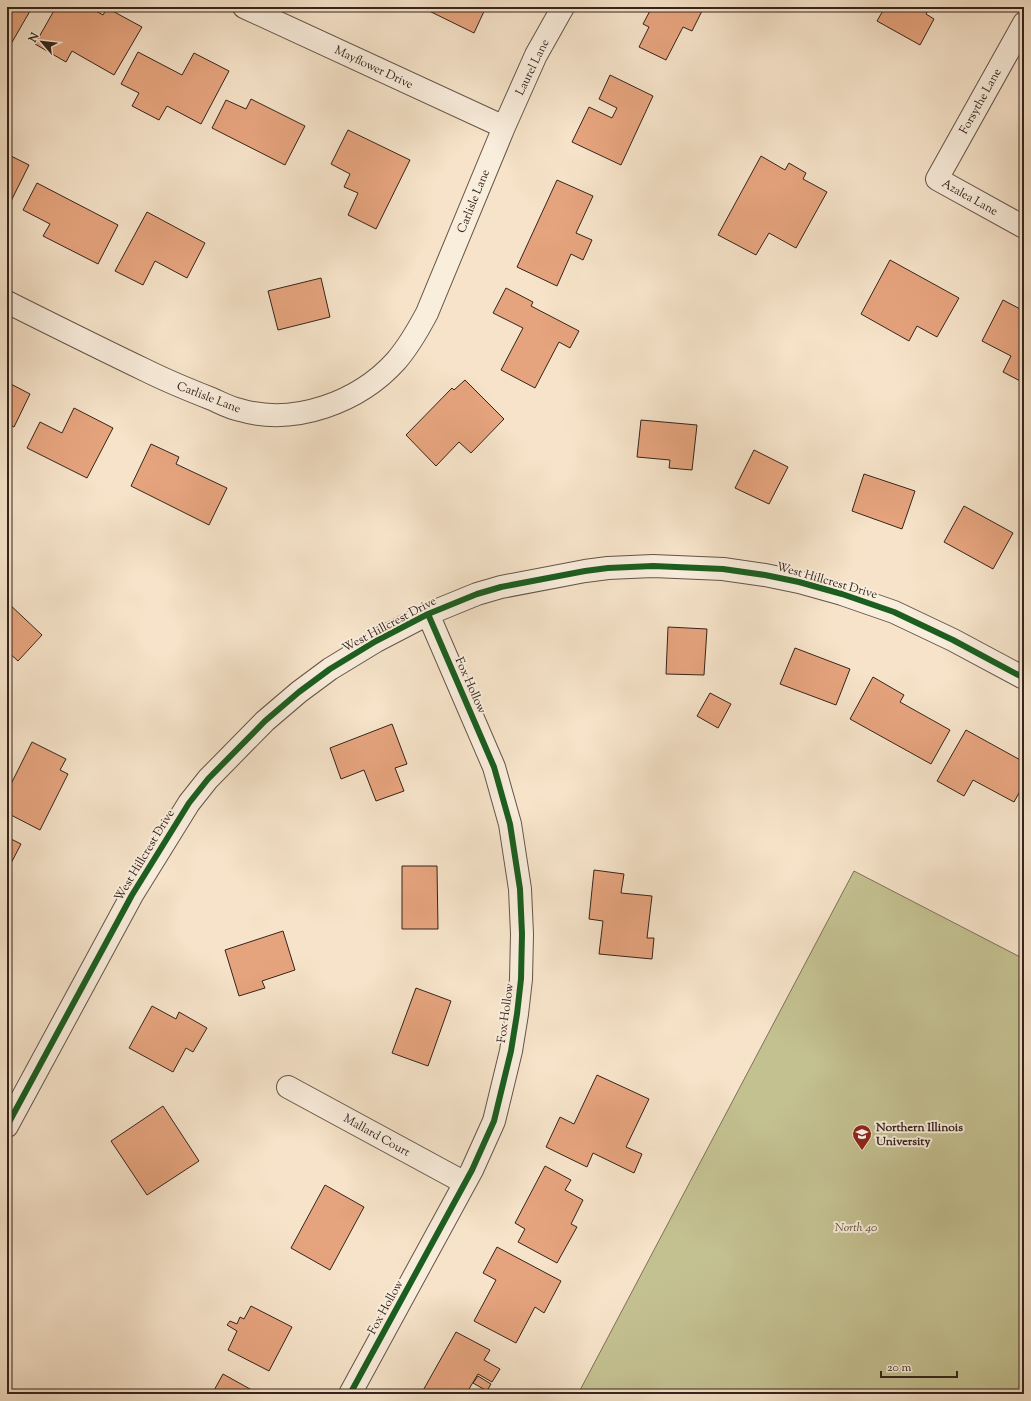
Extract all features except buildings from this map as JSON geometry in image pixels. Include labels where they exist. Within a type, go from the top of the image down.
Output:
[{"type":"street","name":"Mayflower Drive","points":[[244,7],[504,127]]},
{"type":"street","name":"Laurel Lane","points":[[504,127],[536,55],[563,7]]},
{"type":"street","name":"Forsythe Lane","points":[[937,179],[1024,23]]},
{"type":"street","name":"Carlisle Lane","points":[[7,302],[81,340],[178,386],[240,410],[258,414],[285,415],[306,412],[333,405],[355,394],[376,380],[396,361],[412,341],[427,313],[504,127]]},
{"type":"street","name":"Azalea Lane","points":[[937,179],[1024,227]]},
{"type":"street","name":"West Hillcrest Drive","points":[[7,1126],[132,895],[189,803],[208,779],[265,721],[298,692],[330,669],[376,641],[428,614],[477,594],[501,587],[585,571],[608,568],[653,566],[723,569],[799,582],[842,594],[894,612],[954,640],[1024,678]]},
{"type":"street","name":"Fox Hollow","points":[[350,1394],[465,1183],[494,1121],[511,1051],[518,1014],[521,979],[522,934],[520,889],[510,824],[494,767],[428,614]]},
{"type":"street","name":"Mallard Court","points":[[288,1087],[465,1183]]},
{"type":"green space","name":"North 40","points":[[854,871],[1024,959],[1024,1394],[578,1394]]},
{"type":"cycle path","points":[[7,1126],[132,895],[189,803],[208,779],[265,721],[299,692],[330,669],[376,641],[428,614],[477,594],[501,587],[585,571],[608,568],[653,566],[723,569],[799,582],[842,594],[894,612],[953,640],[1024,678]]},
{"type":"cycle path","points":[[350,1394],[472,1170],[494,1121],[511,1051],[521,979],[522,934],[520,889],[510,824],[494,767],[428,614]]},
{"type":"place","name":"Northern Illinois University","points":[[862,1151]]}]
